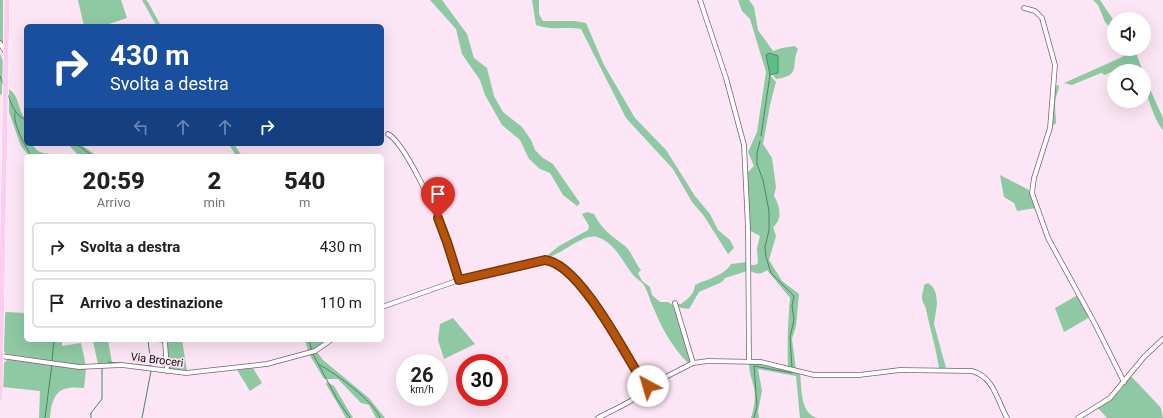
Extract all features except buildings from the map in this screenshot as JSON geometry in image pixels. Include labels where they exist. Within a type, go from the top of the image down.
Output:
[{"type":"main road","points":[[0,398],[7,0]]},
{"type":"street","points":[[700,0],[726,78],[744,145],[748,229],[749,361]]},
{"type":"street","points":[[1024,8],[1035,11],[1042,18],[1054,59],[1055,70],[1050,128],[1034,178],[1032,193],[1048,238],[1095,324],[1124,382]]},
{"type":"street","points":[[0,43],[6,54]]},
{"type":"street","points":[[388,134],[397,141],[444,231],[459,280]]},
{"type":"street","points":[[384,306],[459,280],[545,260],[558,263],[587,294],[644,384],[648,386]]},
{"type":"street","points":[[675,303],[693,363]]},
{"type":"street","points":[[1078,418],[1110,398],[1144,357],[1163,339]]},
{"type":"street","points":[[165,342],[167,371]]},
{"type":"street","name":"Via Broceri","points":[[1,356],[79,367],[122,365],[186,373],[267,364],[312,352],[328,342]]},
{"type":"street","points":[[598,418],[622,406],[648,386],[693,363],[708,361],[749,361],[774,364],[797,372],[814,375],[859,375],[900,370],[972,371],[979,373],[989,381],[1007,418]]},
{"type":"shaded area","points":[[0,0],[3,0],[3,45],[0,39]]},
{"type":"shaded area","points":[[78,0],[121,0],[127,18],[109,24],[84,24]]},
{"type":"shaded area","points":[[142,0],[146,0],[148,2],[160,24],[155,24]]},
{"type":"shaded area","points":[[430,0],[442,0],[467,34],[474,58],[487,68],[494,96],[503,112],[522,127],[531,140],[535,150],[543,158],[553,164],[580,203],[577,206],[563,195],[550,173],[540,169],[529,159],[520,140],[502,125],[485,95],[480,80],[462,54],[456,29]]},
{"type":"shaded area","points":[[532,0],[539,0],[539,14],[543,21],[575,21],[586,23],[604,65],[635,118],[666,150],[695,196],[710,214],[718,230],[730,240],[734,248],[728,254],[704,216],[692,202],[673,169],[626,118],[581,29],[547,28],[536,25]]},
{"type":"shaded area","points":[[738,0],[749,0],[754,7],[758,30],[773,51],[795,46],[798,49],[792,72],[789,75],[776,79],[773,75],[778,73],[778,56],[769,53],[770,75],[776,82],[763,144],[772,158],[776,187],[774,196],[780,212],[778,220],[773,227],[776,236],[769,260],[782,281],[799,294],[796,326],[792,339],[796,370],[788,367],[790,298],[767,270],[758,274],[750,271],[750,265],[755,265],[758,263],[757,248],[760,236],[749,230],[747,173],[754,166],[748,152],[757,132],[766,72],[750,19],[742,11]]},
{"type":"shaded area","points":[[1093,0],[1100,0],[1108,12],[1107,24],[1105,22],[1098,5]]},
{"type":"shaded area","points":[[0,53],[3,62],[2,94],[0,95]]},
{"type":"shaded area","points":[[769,53],[778,56],[778,73],[770,75],[766,55]]},
{"type":"shaded area","points":[[1124,56],[1137,56],[1140,64],[1107,64],[1107,74],[1105,75],[1101,73],[1072,85],[1064,83]]},
{"type":"shaded area","points":[[1059,85],[1055,103],[1056,123],[1053,126],[1055,86]]},
{"type":"shaded area","points":[[9,89],[15,95],[24,116],[24,146],[34,146],[40,152],[48,154],[27,154],[21,146],[9,112]]},
{"type":"shaded area","points":[[1151,91],[1163,118],[1163,130],[1156,119],[1151,106]]},
{"type":"shaded area","points":[[70,146],[83,146],[94,154],[77,154]]},
{"type":"shaded area","points":[[230,146],[235,146],[241,154],[235,154]]},
{"type":"shaded area","points":[[1000,175],[1029,190],[1036,208],[1017,211],[1014,203],[1004,197]]},
{"type":"shaded area","points":[[587,212],[594,214],[604,228],[627,248],[641,270],[638,273],[642,281],[650,287],[652,295],[660,302],[668,302],[673,305],[692,362],[688,363],[668,338],[644,285],[634,276],[609,243],[597,237],[585,238],[557,254],[544,258],[559,246],[588,230],[589,226],[582,214]]},
{"type":"shaded area","points":[[748,262],[747,271],[725,278],[722,282],[699,292],[689,309],[676,307],[676,304],[681,304],[691,296],[695,285],[724,272],[731,264]]},
{"type":"shaded area","points":[[928,283],[933,287],[936,294],[937,304],[934,324],[946,368],[939,368],[926,309],[922,299],[924,285]]},
{"type":"shaded area","points":[[1078,295],[1090,317],[1064,332],[1055,308]]},
{"type":"shaded area","points":[[5,313],[24,313],[24,342],[62,342],[62,346],[81,343],[86,366],[6,354],[4,351]]},
{"type":"shaded area","points":[[453,318],[475,344],[448,357],[448,354],[442,354],[438,340],[440,324]]},
{"type":"shaded area","points":[[93,342],[108,342],[112,363],[98,364]]},
{"type":"shaded area","points":[[158,342],[182,342],[187,371],[169,369],[165,344]]},
{"type":"shaded area","points":[[306,342],[325,342],[315,349],[308,351]]},
{"type":"shaded area","points":[[317,352],[323,360],[369,398],[385,418],[376,418],[369,405],[361,403],[338,379],[324,379],[309,354]]},
{"type":"shaded area","points":[[8,359],[86,369],[84,388],[75,387],[62,390],[58,393],[52,403],[50,418],[39,418],[40,391],[3,387],[4,363]]},
{"type":"shaded area","points":[[749,363],[773,366],[800,374],[805,406],[811,415],[817,418],[800,418],[796,376],[758,369],[762,391],[758,411],[759,418],[751,418],[755,396]]},
{"type":"shaded area","points":[[253,368],[262,383],[250,391],[237,370]]},
{"type":"shaded area","points":[[1131,376],[1161,408],[1163,418],[1107,418],[1098,408],[1119,392]]},
{"type":"shaded area","points":[[327,382],[334,386],[353,418],[346,418],[326,384]]},
{"type":"waterway","points":[[761,136],[770,75]]},
{"type":"waterway","points":[[0,76],[3,84]]},
{"type":"waterway","points":[[8,95],[17,113],[24,119]]},
{"type":"waterway","points":[[15,113],[17,129],[24,144]]},
{"type":"waterway","points":[[760,141],[757,153],[757,164],[763,180],[769,211],[769,230],[765,247],[766,257],[771,273],[794,296],[792,306],[794,320],[790,337],[792,368]]},
{"type":"waterway","points":[[25,146],[30,154]]},
{"type":"waterway","points":[[79,146],[90,154]]},
{"type":"waterway","points":[[52,361],[54,342]]},
{"type":"waterway","points":[[108,362],[151,366],[148,342]]},
{"type":"waterway","points":[[310,342],[312,351]]},
{"type":"waterway","points":[[313,354],[337,399],[350,418]]},
{"type":"waterway","points":[[45,418],[52,364]]},
{"type":"waterway","points":[[320,365],[363,396],[380,418]]},
{"type":"waterway","points":[[754,418],[757,406],[754,366],[792,373]]},
{"type":"waterway","points":[[91,418],[91,413],[102,399],[102,368]]},
{"type":"waterway","points":[[142,418],[151,371]]},
{"type":"route","points":[[438,218],[444,231],[459,280],[545,260],[558,263],[582,287],[595,304],[644,384],[648,386]]}]
